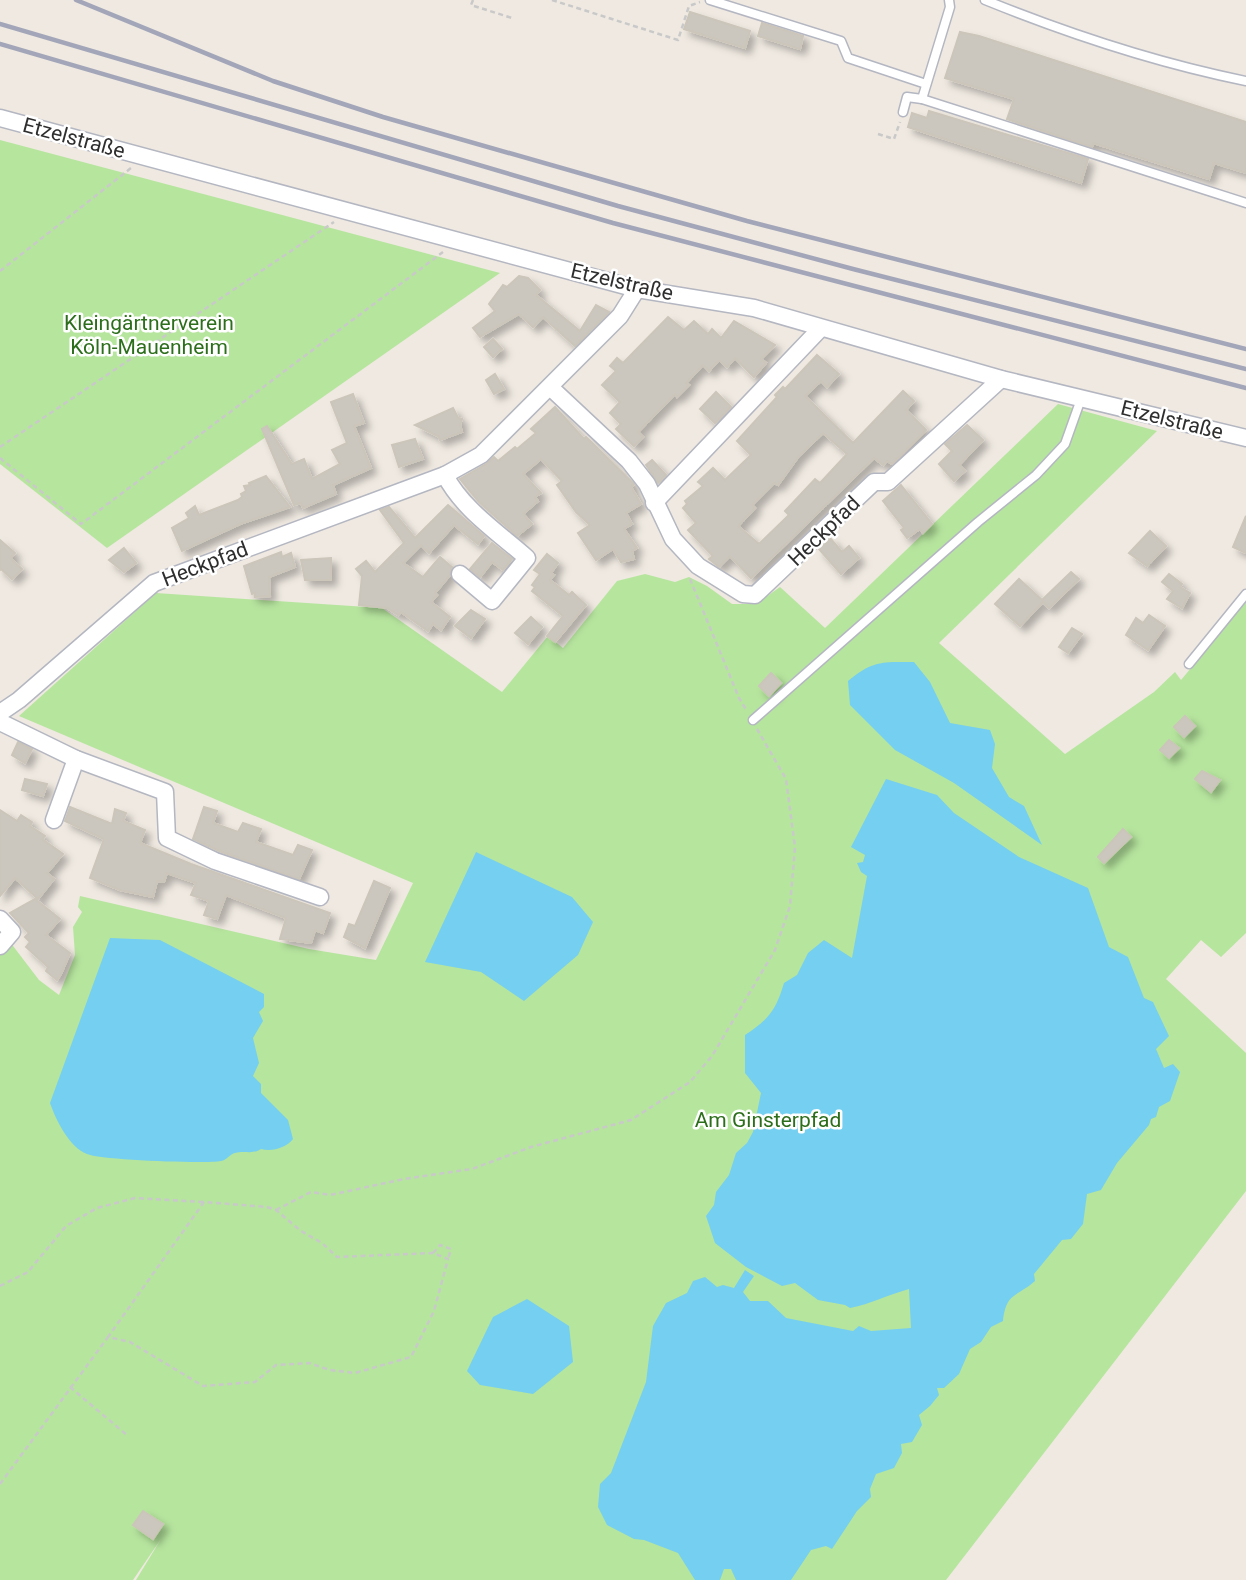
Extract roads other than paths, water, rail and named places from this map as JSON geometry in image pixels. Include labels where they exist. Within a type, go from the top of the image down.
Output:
[{"type":"street","name":"Etzelstraße","points":[[0,118],[637,289],[754,308],[1000,379],[1246,438]]},
{"type":"street","name":"Heckpfad","points":[[0,713],[154,583],[445,475],[481,455],[620,316],[637,289]]},
{"type":"street","points":[[654,503],[821,328]]},
{"type":"street","name":"Heckpfad","points":[[550,387],[629,461],[647,484],[673,539],[698,566],[743,594],[755,596],[874,482],[888,482],[1000,379]]},
{"type":"street","points":[[445,475],[465,504],[527,558],[492,601],[460,574]]},
{"type":"street","points":[[0,722],[76,760],[165,792],[167,838],[215,861],[320,897]]},
{"type":"street","points":[[54,820],[76,760]]},
{"type":"street","points":[[0,919],[12,932],[0,946]]},
{"type":"lane","points":[[708,0],[842,41],[848,58],[926,84]]},
{"type":"lane","points":[[922,99],[950,7],[949,0]]},
{"type":"lane","points":[[985,0],[1181,67],[1246,82]]},
{"type":"lane","points":[[903,112],[907,97],[922,99],[1246,203]]},
{"type":"lane","points":[[753,720],[978,522],[1036,475],[1065,444],[1082,399]]},
{"type":"lane","points":[[1189,664],[1246,594]]},
{"type":"water","points":[[914,662],[930,682],[950,723],[990,730],[995,744],[992,768],[1009,797],[1024,806],[1042,845],[954,783],[895,750],[850,705],[848,681],[864,669],[879,664]]},
{"type":"water","points":[[886,779],[937,795],[954,813],[1019,857],[1088,888],[1109,947],[1128,957],[1144,998],[1153,1002],[1169,1036],[1156,1049],[1164,1068],[1173,1064],[1180,1072],[1170,1101],[1159,1107],[1156,1117],[1151,1119],[1117,1163],[1101,1190],[1087,1194],[1083,1224],[1071,1239],[1062,1240],[1034,1274],[1035,1281],[1013,1296],[1004,1312],[1003,1321],[991,1327],[981,1342],[970,1349],[959,1374],[944,1388],[937,1388],[939,1395],[919,1415],[922,1425],[912,1442],[901,1444],[902,1453],[894,1468],[876,1474],[870,1489],[871,1497],[857,1511],[832,1549],[826,1546],[811,1550],[791,1580],[736,1580],[731,1569],[724,1569],[720,1580],[695,1580],[678,1553],[634,1539],[607,1525],[598,1507],[600,1484],[611,1473],[646,1382],[653,1326],[666,1303],[687,1293],[693,1281],[705,1277],[717,1287],[723,1285],[734,1288],[745,1270],[754,1276],[743,1292],[750,1301],[768,1301],[786,1318],[853,1331],[859,1326],[871,1331],[911,1328],[909,1289],[850,1308],[818,1300],[795,1283],[782,1286],[746,1267],[715,1243],[706,1216],[714,1205],[716,1192],[729,1175],[736,1153],[747,1143],[753,1132],[761,1093],[745,1073],[745,1035],[770,1013],[784,983],[797,975],[808,953],[824,940],[852,958],[867,876],[861,872],[857,863],[863,862],[865,855],[851,847]]},
{"type":"water","points":[[476,852],[572,897],[593,922],[578,955],[524,1001],[481,972],[425,962]]},
{"type":"water","points":[[110,938],[160,940],[264,994],[264,1007],[259,1012],[263,1021],[253,1038],[259,1063],[253,1076],[261,1084],[261,1093],[288,1120],[293,1139],[290,1142],[274,1150],[261,1149],[235,1153],[221,1161],[195,1162],[96,1156],[87,1154],[74,1145],[60,1125],[50,1103]]},
{"type":"water","points":[[527,1299],[569,1326],[573,1362],[533,1394],[480,1385],[467,1371],[493,1317]]},
{"type":"railway","points":[[76,0],[273,81],[383,117],[747,221],[1246,349]]},
{"type":"railway","points":[[0,24],[618,206],[1246,369]]},
{"type":"railway","points":[[0,44],[613,223],[1246,388]]},
{"type":"park label","name":"Kleingärtnerverein Köln-Mauenheim","points":[[149,335]]},
{"type":"park label","name":"Am Ginsterpfad","points":[[768,1120]]}]
